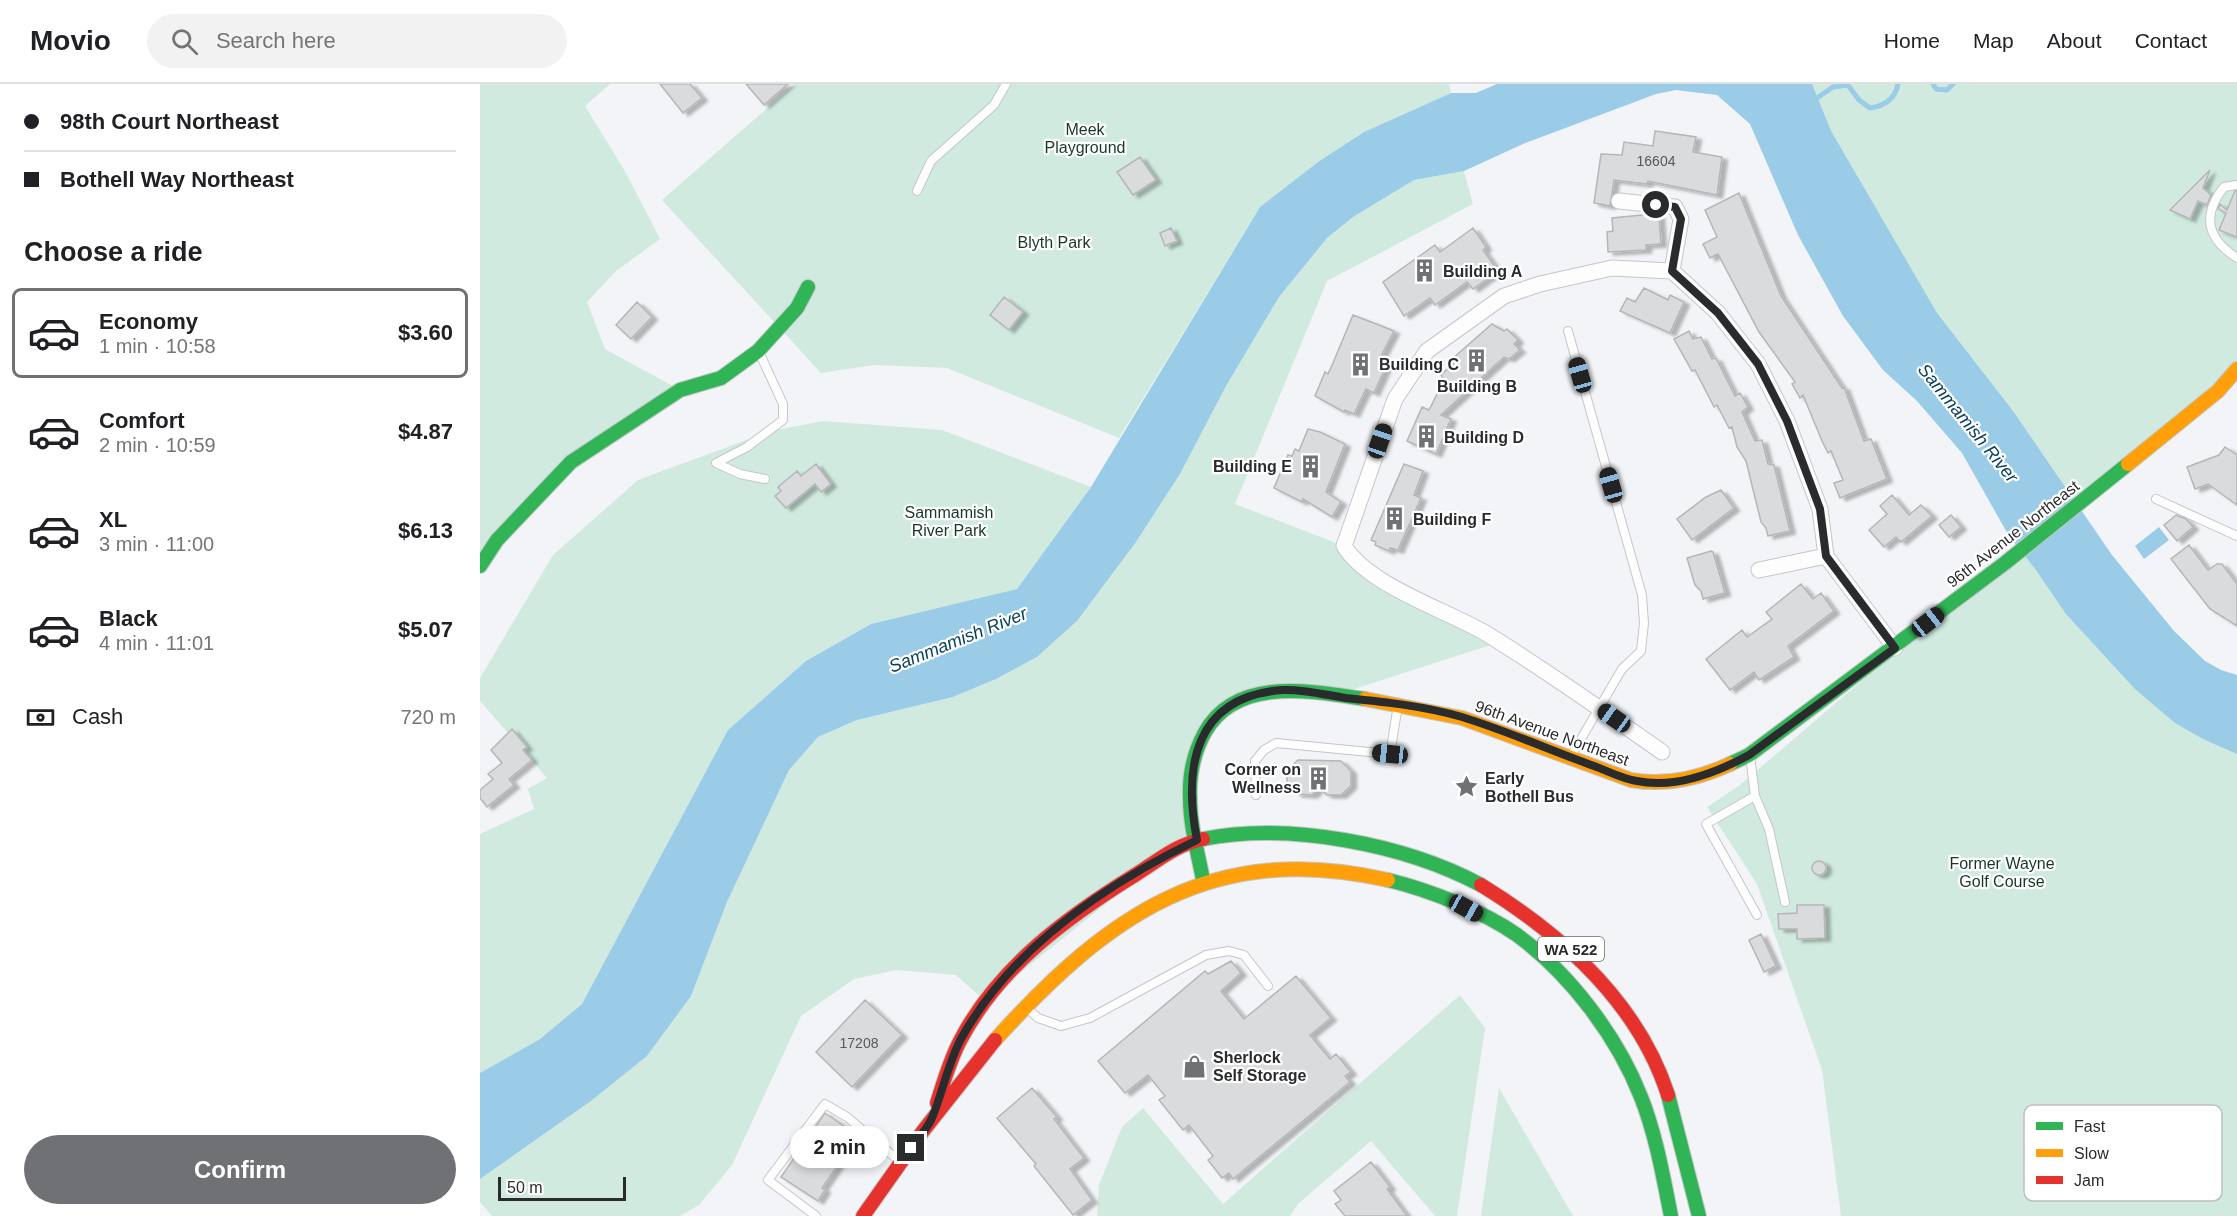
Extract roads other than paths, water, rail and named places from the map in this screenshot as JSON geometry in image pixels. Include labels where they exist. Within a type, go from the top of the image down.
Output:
[{"type":"main road","points":[[480,566],[497,540],[571,462],[680,390],[721,378],[758,351],[797,308],[808,287]]},
{"type":"main road","name":"96th Avenue Northeast","points":[[1203,880],[1190,802],[1191,772],[1199,742],[1214,717],[1244,697],[1284,690],[1398,704],[1462,717],[1637,782],[1672,782],[1723,769],[1749,755],[1895,648],[2005,563],[2218,391],[2237,369]]},
{"type":"main road","name":"WA 522","points":[[931,1120],[961,1039],[985,1001],[1059,925],[1093,900],[1168,854],[1197,840],[1247,835],[1296,835],[1352,840],[1398,850],[1442,866],[1517,905],[1552,932],[1582,960],[1633,1023],[1648,1048],[1678,1127],[1699,1216]]},
{"type":"main road","name":"WA 522","points":[[863,1216],[931,1120],[1057,975],[1095,942],[1146,908],[1203,880],[1295,868],[1352,870],[1447,897],[1522,939],[1576,992],[1623,1059],[1654,1128],[1671,1216]]},
{"type":"street","points":[[1619,201],[1675,207],[1681,219],[1672,271]]},
{"type":"street","points":[[1662,752],[1486,633],[1446,615],[1366,569],[1344,546],[1395,399],[1427,351],[1504,296],[1540,284],[1612,268],[1672,271],[1718,313],[1758,364],[1787,421],[1820,509],[1826,556],[1895,648]]},
{"type":"street","points":[[1758,570],[1826,556]]},
{"type":"lane","points":[[917,191],[931,160],[994,105],[1006,84]]},
{"type":"lane","points":[[2237,185],[2224,187],[2212,203],[2210,213],[2210,228],[2227,251],[2237,258]]},
{"type":"lane","points":[[1568,331],[1642,595],[1644,623],[1641,651],[1622,669],[1570,757]]},
{"type":"lane","points":[[758,351],[783,404],[783,420],[747,447],[716,463],[740,474],[765,479]]},
{"type":"lane","points":[[2156,499],[2237,536]]},
{"type":"lane","points":[[1256,795],[1255,761],[1264,750],[1276,743],[1390,754],[1398,704]]},
{"type":"lane","points":[[1749,755],[1755,796],[1769,828],[1785,902]]},
{"type":"lane","points":[[1755,796],[1706,824],[1757,915]]},
{"type":"lane","points":[[1027,1008],[1038,1018],[1060,1026],[1090,1018],[1206,955],[1229,951],[1244,956],[1268,986]]},
{"type":"lane","points":[[816,1216],[768,1180],[825,1104],[847,1117],[902,1162]]},
{"type":"water","name":"Sammamish River","points":[[1497,84],[1812,84],[1831,131],[1937,313],[2013,411],[2112,555],[2174,631],[2205,661],[2221,670],[2237,675],[2237,754],[2175,723],[2135,689],[2066,614],[2009,536],[1962,453],[1917,401],[1883,370],[1843,316],[1798,235],[1750,124],[1717,95],[1676,90],[1656,94],[1523,144],[1464,171],[1414,180],[1353,217],[1327,238],[1279,297],[1226,386],[1180,474],[1136,542],[1077,621],[1037,657],[996,679],[953,697],[857,720],[818,737],[789,770],[727,902],[691,996],[647,1056],[591,1101],[480,1179],[480,1073],[540,1039],[582,1004],[728,730],[806,661],[871,624],[1017,589],[1091,487],[1260,207],[1318,162],[1364,132],[1451,93],[1476,93]]},
{"type":"water","points":[[2159,527],[2169,540],[2144,559],[2135,546]]},
{"type":"waterway","points":[[1814,100],[1833,87],[1848,85],[1859,100],[1870,108],[1884,104],[1892,98],[1898,84]]},
{"type":"waterway","points":[[1933,84],[1936,89],[1947,90],[1953,84]]},
{"type":"place","name":"Building A","points":[[1425,271]]},
{"type":"place","name":"Building B","points":[[1477,361]]},
{"type":"place","name":"Building C","points":[[1361,364]]},
{"type":"place","name":"Building D","points":[[1426,437]]},
{"type":"place","name":"Building E","points":[[1310,466]]},
{"type":"place","name":"Building F","points":[[1395,519]]},
{"type":"place","name":"Corner on Wellness","points":[[1319,778]]},
{"type":"place","name":"Early Bothell Bus","points":[[1467,787]]},
{"type":"place","name":"Sherlock Self Storage","points":[[1195,1066]]},
{"type":"park label","name":"Meek Playground","points":[[1085,138]]},
{"type":"park label","name":"Blyth Park","points":[[1054,242]]},
{"type":"park label","name":"Sammamish River Park","points":[[949,521]]},
{"type":"park label","name":"Former Wayne Golf Course","points":[[2002,872]]}]
